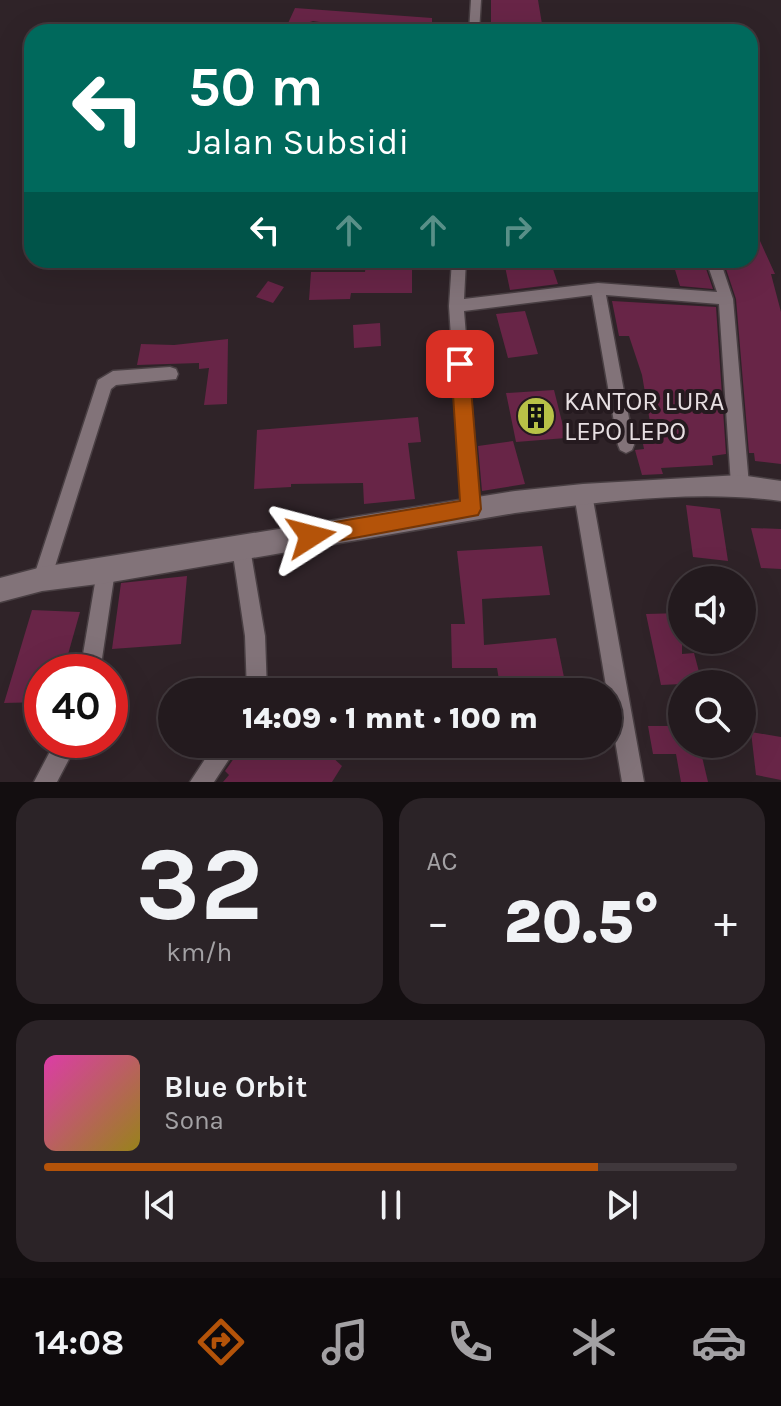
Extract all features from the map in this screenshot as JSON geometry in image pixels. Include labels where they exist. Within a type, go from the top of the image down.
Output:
[{"type":"street","points":[[474,24],[476,0]]},
{"type":"street","points":[[458,268],[456,306],[471,509]]},
{"type":"street","points":[[716,268],[726,299],[740,485]]},
{"type":"street","points":[[456,306],[598,289],[726,299]]},
{"type":"street","points":[[598,289],[626,445]]},
{"type":"street","points":[[42,579],[104,385],[121,376],[170,374]]},
{"type":"street","points":[[0,590],[42,579],[106,571],[471,509],[583,494],[740,485],[781,491]]},
{"type":"street","points":[[583,494],[633,782]]},
{"type":"street","points":[[241,548],[255,636],[256,678]]},
{"type":"street","points":[[93,654],[106,571]]},
{"type":"street","points":[[45,782],[58,758]]},
{"type":"street","points":[[201,782],[218,758]]},
{"type":"building","points":[[491,0],[538,0],[542,24],[491,24]]},
{"type":"building","points":[[295,8],[432,18],[432,24],[334,24],[313,21],[288,24]]},
{"type":"building","points":[[758,237],[775,274],[771,274],[781,312],[781,464],[755,461],[754,453],[749,453],[736,299],[726,268],[758,268]]},
{"type":"building","points":[[365,268],[412,268],[412,293],[351,293],[350,299],[309,300],[311,272],[365,272]]},
{"type":"building","points":[[505,268],[553,268],[558,284],[510,290]]},
{"type":"building","points":[[674,268],[706,268],[713,289],[680,286]]},
{"type":"building","points":[[268,281],[284,287],[273,303],[256,297]]},
{"type":"building","points":[[612,301],[716,307],[726,454],[712,456],[713,465],[661,468],[663,474],[642,475],[635,450],[644,449],[641,434],[652,434],[642,375],[629,336],[619,336]]},
{"type":"building","points":[[525,311],[538,354],[508,358],[496,314]]},
{"type":"building","points":[[380,323],[381,346],[354,348],[353,325]]},
{"type":"building","points":[[228,339],[227,404],[204,405],[209,368],[199,369],[199,363],[137,365],[141,344],[174,345]]},
{"type":"building","name":"KANTOR LURA LEPO LEPO","points":[[554,390],[566,438],[516,442],[506,393]]},
{"type":"building","points":[[418,417],[421,442],[408,443],[415,499],[364,504],[363,483],[291,484],[291,487],[254,489],[257,430]]},
{"type":"building","points":[[513,441],[525,484],[482,491],[478,446]]},
{"type":"building","points":[[686,505],[720,509],[728,561],[693,557]]},
{"type":"building","points":[[751,528],[781,529],[781,569],[761,568]]},
{"type":"building","points":[[542,546],[550,595],[482,599],[484,645],[556,638],[564,678],[499,678],[497,668],[452,668],[451,624],[465,624],[457,551]]},
{"type":"building","points":[[187,576],[181,644],[112,649],[121,583]]},
{"type":"building","points":[[32,610],[80,612],[68,654],[24,654],[24,702],[4,703]]},
{"type":"building","points":[[668,613],[668,654],[694,654],[699,670],[668,670],[668,685],[661,685],[646,614]]},
{"type":"building","points":[[648,726],[668,726],[668,754],[653,754]]},
{"type":"building","points":[[756,733],[781,737],[781,780],[756,775]]},
{"type":"building","points":[[234,758],[333,758],[342,766],[332,782],[223,782],[229,775],[225,771]]},
{"type":"building","points":[[677,758],[702,758],[708,782],[681,782]]},
{"type":"place","name":"KANTOR LURA LEPO LEPO","points":[[536,416]]},
{"type":"route","points":[[311,536],[471,509],[460,364]]}]
